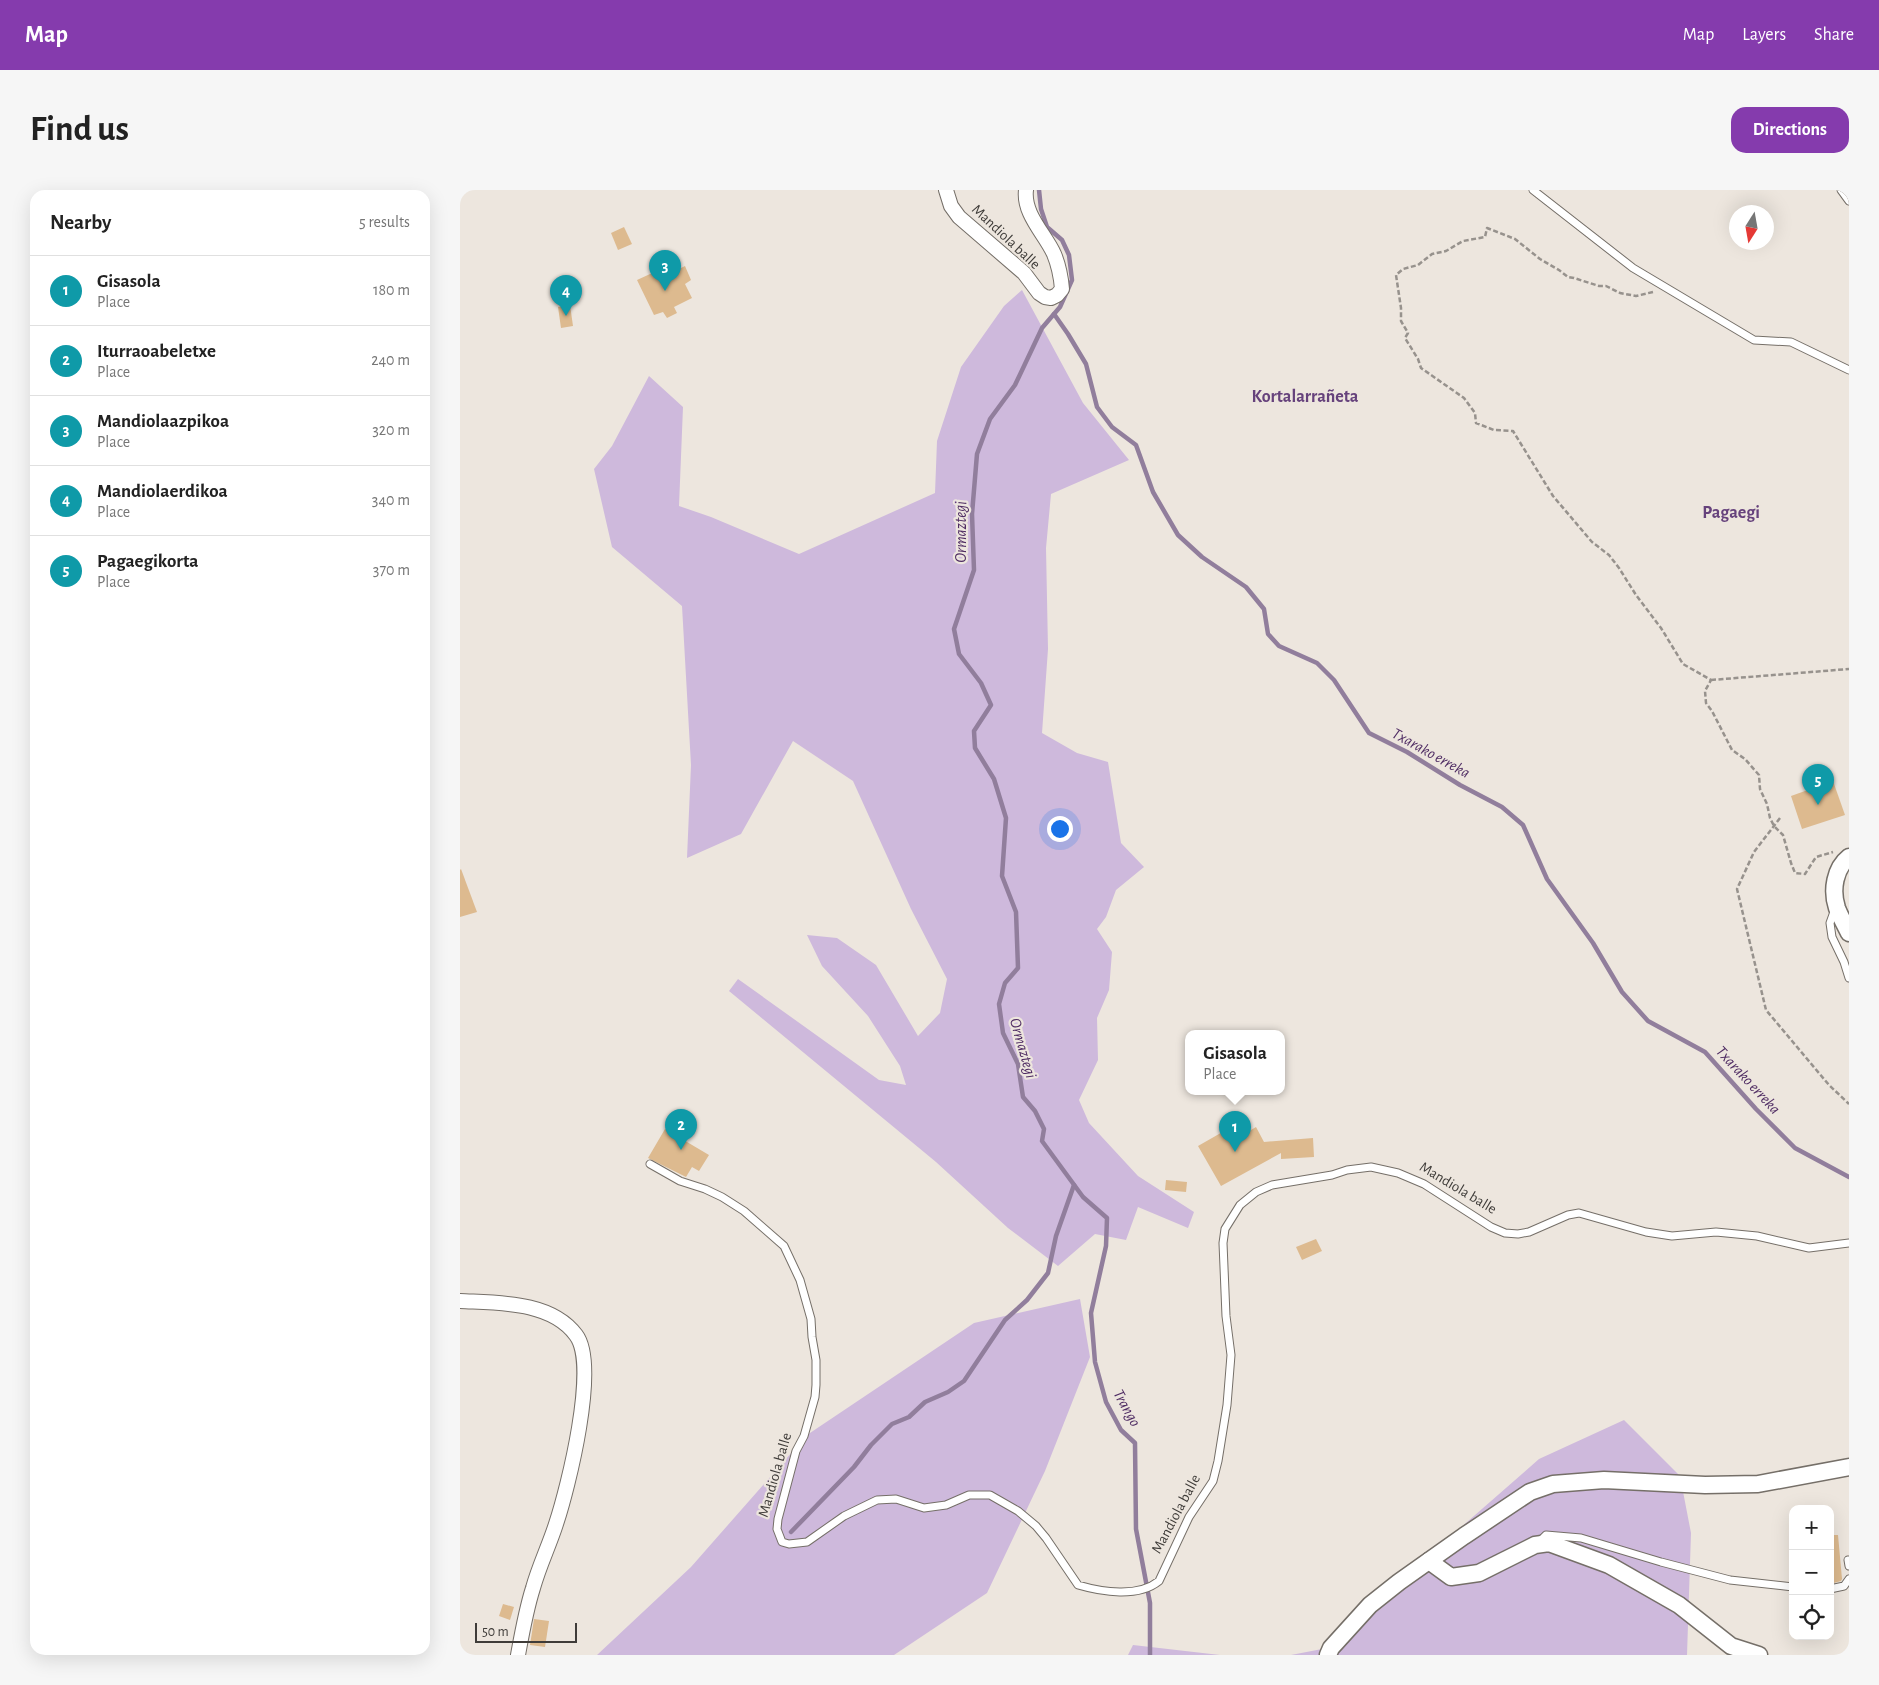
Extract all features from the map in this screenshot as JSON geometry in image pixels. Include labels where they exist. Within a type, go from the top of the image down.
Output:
[{"type":"street","name":"Mandiola balle","points":[[946,190],[951,206],[959,217],[1024,273],[1039,293],[1050,298],[1057,295],[1062,289],[1061,276],[1055,256],[1031,215],[1025,197],[1026,190]]},
{"type":"street","points":[[1845,860],[1834,884],[1836,906],[1849,933]]},
{"type":"street","points":[[460,1301],[524,1307],[558,1318],[576,1334],[585,1354],[584,1389],[571,1470],[557,1524],[533,1588],[518,1655]]},
{"type":"street","points":[[1328,1655],[1331,1648],[1370,1606],[1429,1561],[1530,1492],[1553,1484],[1604,1480],[1705,1485],[1758,1484],[1849,1467]]},
{"type":"street","points":[[1429,1561],[1451,1578],[1479,1573],[1535,1545],[1549,1543],[1609,1565],[1679,1605],[1731,1646],[1759,1655]]},
{"type":"lane","points":[[1533,190],[1633,268],[1754,340],[1791,342],[1849,370]]},
{"type":"lane","points":[[1841,190],[1849,201]]},
{"type":"lane","points":[[1836,906],[1830,924],[1832,937],[1844,962],[1849,978]]},
{"type":"lane","name":"Mandiola balle","points":[[650,1164],[680,1181],[722,1197],[744,1211],[784,1246],[800,1280],[811,1319],[816,1360],[816,1385],[815,1397],[804,1436],[796,1451],[778,1519],[777,1529],[782,1542],[789,1544],[807,1542],[844,1516],[877,1500],[896,1499],[916,1506],[931,1508],[946,1505],[969,1495],[990,1496],[1018,1511],[1036,1526],[1078,1585],[1104,1591],[1138,1591],[1152,1587],[1159,1581],[1189,1517],[1213,1481],[1228,1405],[1231,1355],[1226,1316],[1223,1243],[1230,1219],[1240,1205],[1256,1192],[1272,1185],[1332,1175],[1346,1170],[1371,1167],[1398,1173],[1424,1184],[1491,1227],[1505,1233],[1518,1234],[1529,1232],[1568,1215],[1579,1213],[1646,1232],[1672,1236],[1716,1232],[1757,1236],[1809,1248],[1849,1243]]},
{"type":"lane","points":[[1535,1545],[1546,1535],[1580,1538],[1730,1580],[1789,1587]]},
{"type":"lane","points":[[1834,1588],[1844,1586],[1849,1579]]},
{"type":"path","points":[[1677,294],[1650,291],[1636,296],[1620,293],[1606,286],[1598,286],[1568,277],[1540,259],[1515,239],[1488,228],[1484,237],[1463,241],[1446,251],[1432,254],[1418,265],[1403,269],[1396,275],[1401,321],[1408,333],[1405,338],[1418,359],[1420,368],[1464,398],[1475,413],[1476,423],[1494,430],[1513,431],[1553,496],[1592,542],[1609,555],[1636,596],[1661,628],[1683,664],[1711,680],[1849,669]]},
{"type":"path","points":[[1711,680],[1705,691],[1706,703],[1732,750],[1745,759],[1759,775],[1760,789],[1770,818],[1774,826],[1783,835],[1795,873],[1805,874],[1816,857],[1832,852],[1845,860]]},
{"type":"path","points":[[1780,818],[1754,852],[1737,889],[1766,1010],[1829,1085],[1849,1104]]},
{"type":"shaded area","points":[[1022,290],[1083,403],[1129,460],[1051,494],[1046,548],[1048,649],[1042,733],[1077,753],[1108,762],[1121,843],[1144,867],[1116,890],[1106,917],[1097,929],[1112,952],[1109,990],[1097,1018],[1098,1060],[1079,1100],[1089,1123],[1138,1176],[1194,1212],[1188,1228],[1138,1207],[1126,1240],[1095,1234],[1058,1266],[1008,1228],[936,1162],[729,991],[738,979],[879,1080],[906,1085],[900,1066],[868,1016],[822,966],[807,935],[837,938],[876,965],[918,1036],[940,1013],[947,979],[911,909],[853,781],[793,741],[741,834],[687,858],[691,765],[682,606],[612,547],[594,469],[612,446],[649,376],[683,407],[679,506],[711,517],[799,554],[935,493],[937,441],[961,367],[1004,306]]},
{"type":"shaded area","points":[[1080,1299],[1090,1357],[1045,1471],[987,1593],[894,1655],[597,1655],[691,1567],[807,1435],[974,1323]]},
{"type":"shaded area","points":[[1624,1420],[1680,1476],[1691,1533],[1687,1655],[1291,1655],[1322,1649],[1539,1459]]},
{"type":"shaded area","points":[[1133,1645],[1220,1655],[1128,1655]]},
{"type":"building","points":[[624,227],[632,244],[618,250],[611,233]]},
{"type":"building","points":[[674,263],[677,270],[685,266],[691,280],[685,284],[692,298],[674,307],[677,313],[667,318],[663,312],[654,315],[637,280]]},
{"type":"building","points":[[570,305],[573,326],[561,328],[558,307]]},
{"type":"building","points":[[1833,781],[1845,815],[1802,829],[1791,796]]},
{"type":"building","points":[[460,870],[477,912],[460,917]]},
{"type":"building","points":[[1240,1122],[1246,1133],[1256,1127],[1264,1142],[1313,1138],[1314,1157],[1281,1159],[1281,1153],[1221,1186],[1198,1146]]},
{"type":"building","points":[[665,1129],[709,1155],[699,1171],[692,1167],[686,1177],[648,1158]]},
{"type":"building","points":[[1166,1180],[1187,1182],[1186,1192],[1165,1190]]},
{"type":"building","points":[[1316,1239],[1322,1251],[1302,1260],[1296,1247]]},
{"type":"building","points":[[1834,1535],[1838,1535],[1841,1581],[1834,1583]]},
{"type":"building","points":[[503,1604],[514,1607],[510,1620],[499,1616]]},
{"type":"building","points":[[534,1619],[549,1621],[545,1647],[530,1645]]},
{"type":"waterway","name":"Ormaztegi","points":[[1039,190],[1041,209],[1047,227],[1062,240],[1069,255],[1072,280],[1060,307],[1042,328],[1015,385],[990,419],[977,454],[972,514],[974,570],[954,629],[959,654],[981,683],[991,705],[974,731],[975,748],[994,779],[1006,818],[1002,876],[1016,912],[1018,968],[1005,983],[999,1004],[1003,1033],[1018,1064],[1023,1097],[1035,1111],[1044,1129],[1042,1141],[1083,1197],[1107,1218],[1106,1246],[1091,1313],[1095,1362],[1106,1402],[1121,1430],[1135,1443],[1136,1529],[1150,1603],[1150,1655]]},
{"type":"waterway","name":"Txarako erreka","points":[[1054,314],[1086,364],[1097,407],[1112,427],[1136,445],[1153,492],[1178,535],[1202,557],[1246,587],[1264,609],[1268,634],[1279,646],[1317,663],[1334,680],[1369,733],[1407,752],[1460,785],[1502,807],[1523,825],[1547,879],[1593,943],[1622,992],[1648,1021],[1705,1052],[1756,1109],[1795,1148],[1849,1177]]},
{"type":"waterway","points":[[791,1532],[854,1467],[871,1445],[892,1424],[909,1417],[925,1402],[948,1392],[964,1381],[1005,1320],[1027,1300],[1048,1273],[1056,1236],[1074,1185]]},
{"type":"place","name":"Mandiolaazpikoa","points":[[665,291]]},
{"type":"place","name":"Mandiolaerdikoa","points":[[566,316]]},
{"type":"place","name":"Pagaegikorta","points":[[1818,805]]},
{"type":"place","name":"Iturraoabeletxe","points":[[681,1150]]},
{"type":"place","name":"Gisasola","points":[[1235,1152]]},
{"type":"district","name":"Kortalarrañeta","points":[[1305,397]]},
{"type":"district","name":"Pagaegi","points":[[1731,513]]},
{"type":"water label","name":"Trango","points":[[1127,1408]]}]
